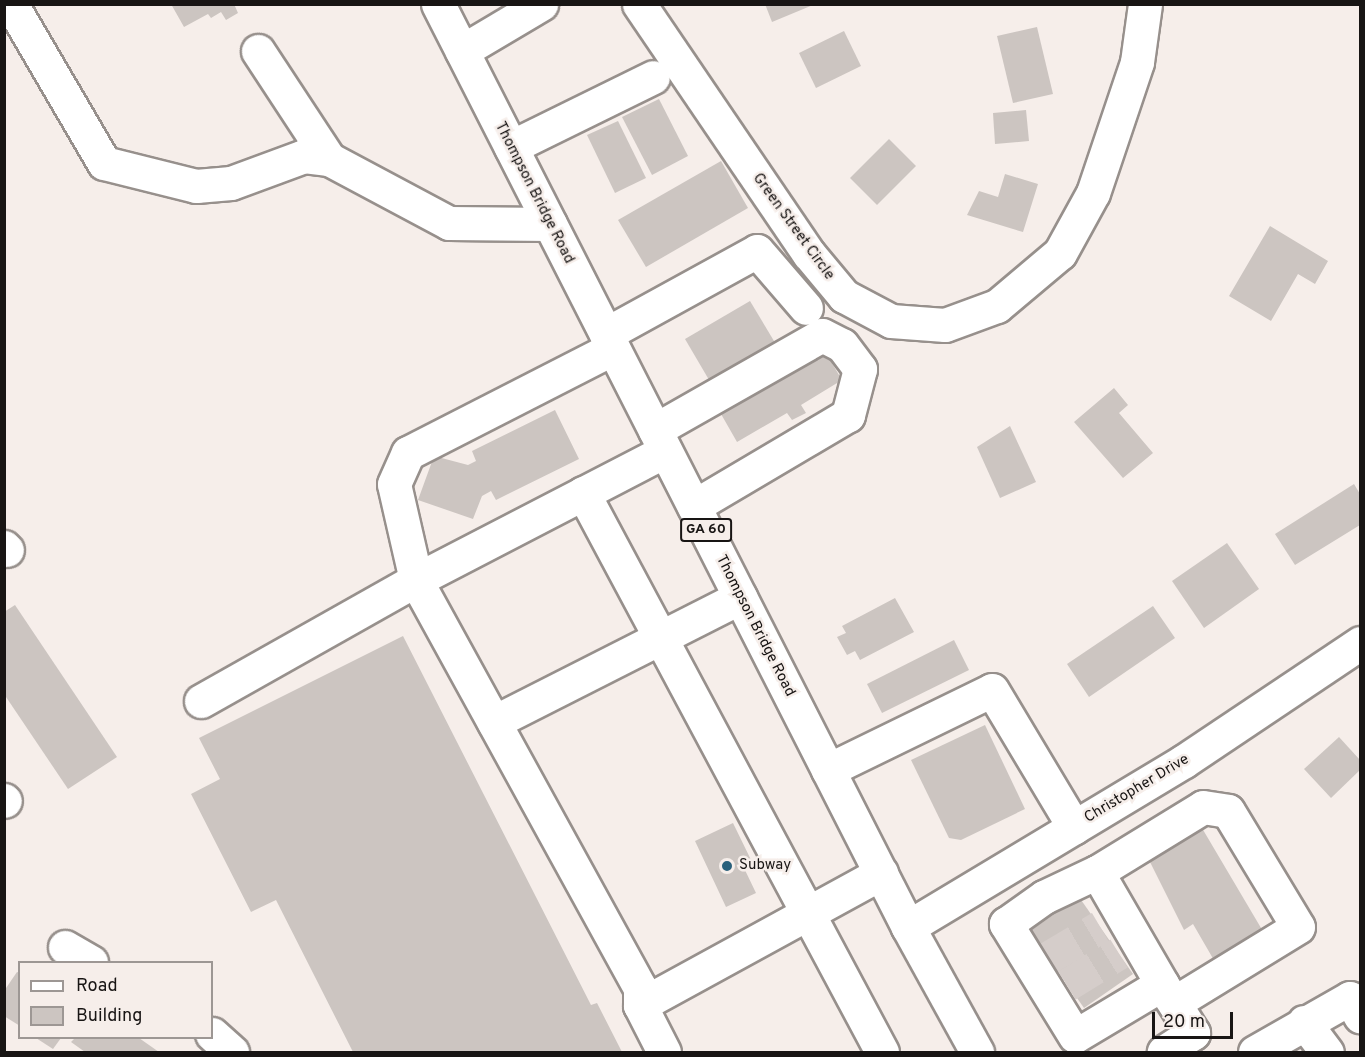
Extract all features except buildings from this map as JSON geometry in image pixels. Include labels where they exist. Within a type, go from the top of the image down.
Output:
[{"type":"main road","points":[[11,4],[104,163],[196,186],[231,183],[304,156],[329,159],[449,223],[550,224]]},
{"type":"main road","name":"Thompson Bridge Road","points":[[438,4],[880,873],[977,1053]]},
{"type":"main road","points":[[462,51],[541,4]]},
{"type":"main road","name":"Green Street Circle","points":[[639,4],[809,254],[844,296],[891,321],[945,326],[998,306],[1060,253],[1093,193],[1137,62],[1145,4]]},
{"type":"main road","points":[[258,51],[329,159]]},
{"type":"main road","points":[[511,147],[653,77]]},
{"type":"main road","points":[[664,1053],[640,1005],[640,988],[416,580],[394,484],[408,453],[609,341],[757,250],[806,308]]},
{"type":"main road","points":[[201,701],[416,580],[583,493],[660,440],[822,336],[842,345],[860,369],[848,415],[694,506]]},
{"type":"main road","points":[[583,493],[809,912],[882,1053]]},
{"type":"main road","points":[[494,722],[740,597]]},
{"type":"main road","name":"Christopher Drive","points":[[908,927],[1020,862],[1360,643]]},
{"type":"main road","points":[[828,770],[992,690],[1074,827]]},
{"type":"main road","points":[[1203,807],[1227,811],[1298,927],[1168,994],[1075,1036],[1059,990],[1040,962],[1006,924],[1044,897],[1097,872],[1203,807]]},
{"type":"main road","points":[[1020,862],[1044,897]]},
{"type":"main road","points":[[1097,872],[1120,934],[1168,994],[1193,1034],[1164,1053]]},
{"type":"main road","points":[[640,1005],[880,873]]},
{"type":"main road","points":[[1255,1053],[1323,1041],[1350,998],[1360,1016]]},
{"type":"main road","points":[[213,1035],[232,1053]]},
{"type":"tunnel","points":[[1048,958],[1100,927]]},
{"type":"tunnel","points":[[1067,985],[1119,953]]},
{"type":"place","name":"Subway","points":[[727,866]]}]
